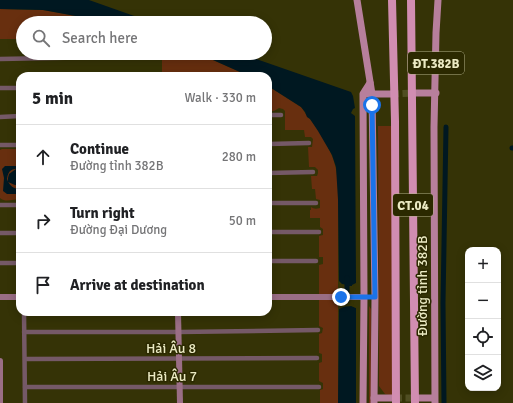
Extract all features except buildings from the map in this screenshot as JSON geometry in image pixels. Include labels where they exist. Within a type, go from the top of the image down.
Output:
[{"type":"highway","name":"CT.04","points":[[392,0],[395,122],[396,400]]},
{"type":"highway","name":"CT.04","points":[[411,0],[417,401]]},
{"type":"main road","points":[[357,0],[372,94],[375,297],[374,401],[396,400]]},
{"type":"main road","name":"Đường tỉnh 382B","points":[[434,401],[434,127],[438,0]]},
{"type":"main road","points":[[363,403],[363,94],[370,83]]},
{"type":"main road","points":[[415,93],[436,92]]},
{"type":"main road","points":[[363,94],[392,94]]},
{"type":"main road","points":[[364,297],[375,297]]},
{"type":"main road","points":[[417,401],[434,401]]},
{"type":"street","points":[[0,59],[16,59]]},
{"type":"street","points":[[0,88],[16,88]]},
{"type":"street","points":[[272,115],[281,115]]},
{"type":"street","points":[[0,116],[16,116]]},
{"type":"street","points":[[272,144],[309,144]]},
{"type":"street","points":[[0,145],[16,145]]},
{"type":"street","points":[[272,173],[313,172]]},
{"type":"street","points":[[272,203],[316,203]]},
{"type":"street","points":[[0,205],[16,205]]},
{"type":"street","points":[[272,232],[320,232]]},
{"type":"street","points":[[0,233],[16,233]]},
{"type":"street","points":[[272,261],[316,261]]},
{"type":"street","points":[[0,263],[16,263]]},
{"type":"street","points":[[0,297],[16,297]]},
{"type":"street","points":[[272,297],[364,297]]},
{"type":"street","points":[[24,316],[25,403]]},
{"type":"street","points":[[178,316],[180,403]]},
{"type":"street","points":[[24,332],[318,330]]},
{"type":"street","name":"Hải Âu 8","points":[[25,360],[317,358]]},
{"type":"street","points":[[0,361],[0,403]]},
{"type":"street","name":"Hải Âu 7","points":[[25,387],[319,387]]},
{"type":"shaded area","points":[[0,9],[43,10],[76,16],[16,16],[16,39],[0,39]]},
{"type":"shaded area","points":[[162,60],[213,60],[240,72],[215,72],[162,72]]},
{"type":"shaded area","points":[[272,89],[302,108],[316,127],[331,152],[336,169],[338,182],[338,403],[320,403],[320,390],[323,389],[323,383],[319,381],[319,363],[322,362],[322,354],[319,353],[319,334],[322,333],[323,328],[319,326],[319,265],[323,264],[323,257],[319,257],[319,236],[323,235],[323,229],[320,227],[320,218],[310,218],[311,207],[315,209],[320,208],[320,200],[316,199],[315,189],[312,189],[311,176],[317,176],[318,170],[315,167],[309,167],[308,147],[312,147],[313,139],[311,137],[305,137],[304,130],[285,130],[285,111],[279,108],[272,111]]},
{"type":"shaded area","points":[[378,126],[394,126],[395,396],[385,394],[379,386]]},
{"type":"shaded area","points":[[16,149],[16,200],[7,201],[0,198],[0,150]]},
{"type":"shaded area","points":[[369,306],[371,309],[371,403],[369,403]]},
{"type":"water","points":[[0,0],[89,0],[134,16],[76,16],[43,10],[0,9]]},
{"type":"water","points":[[213,60],[259,60],[351,92],[353,96],[355,108],[351,113],[355,116],[356,283],[352,285],[351,306],[356,308],[356,403],[338,403],[339,309],[346,306],[348,285],[342,284],[339,281],[338,199],[336,167],[332,155],[318,131],[301,107],[272,89],[272,72],[240,72]]},
{"type":"water","points":[[5,166],[16,166],[16,169],[9,172],[7,179],[9,183],[16,188],[16,194],[7,194],[3,191],[4,178],[2,169]]},
{"type":"water","points":[[16,169],[16,185],[8,182],[9,174]]},
{"type":"pier","points":[[356,284],[354,286],[353,305],[356,306],[356,308],[352,306],[339,307],[345,305],[345,286],[353,286]]},
{"type":"waterway","points":[[444,403],[443,303],[446,127]]},
{"type":"waterway","points":[[347,278],[347,300]]},
{"type":"tunnel","points":[[392,94],[415,93]]},
{"type":"tunnel","points":[[395,398],[419,398]]},
{"type":"route","points":[[341,297],[375,297],[372,105]]}]
